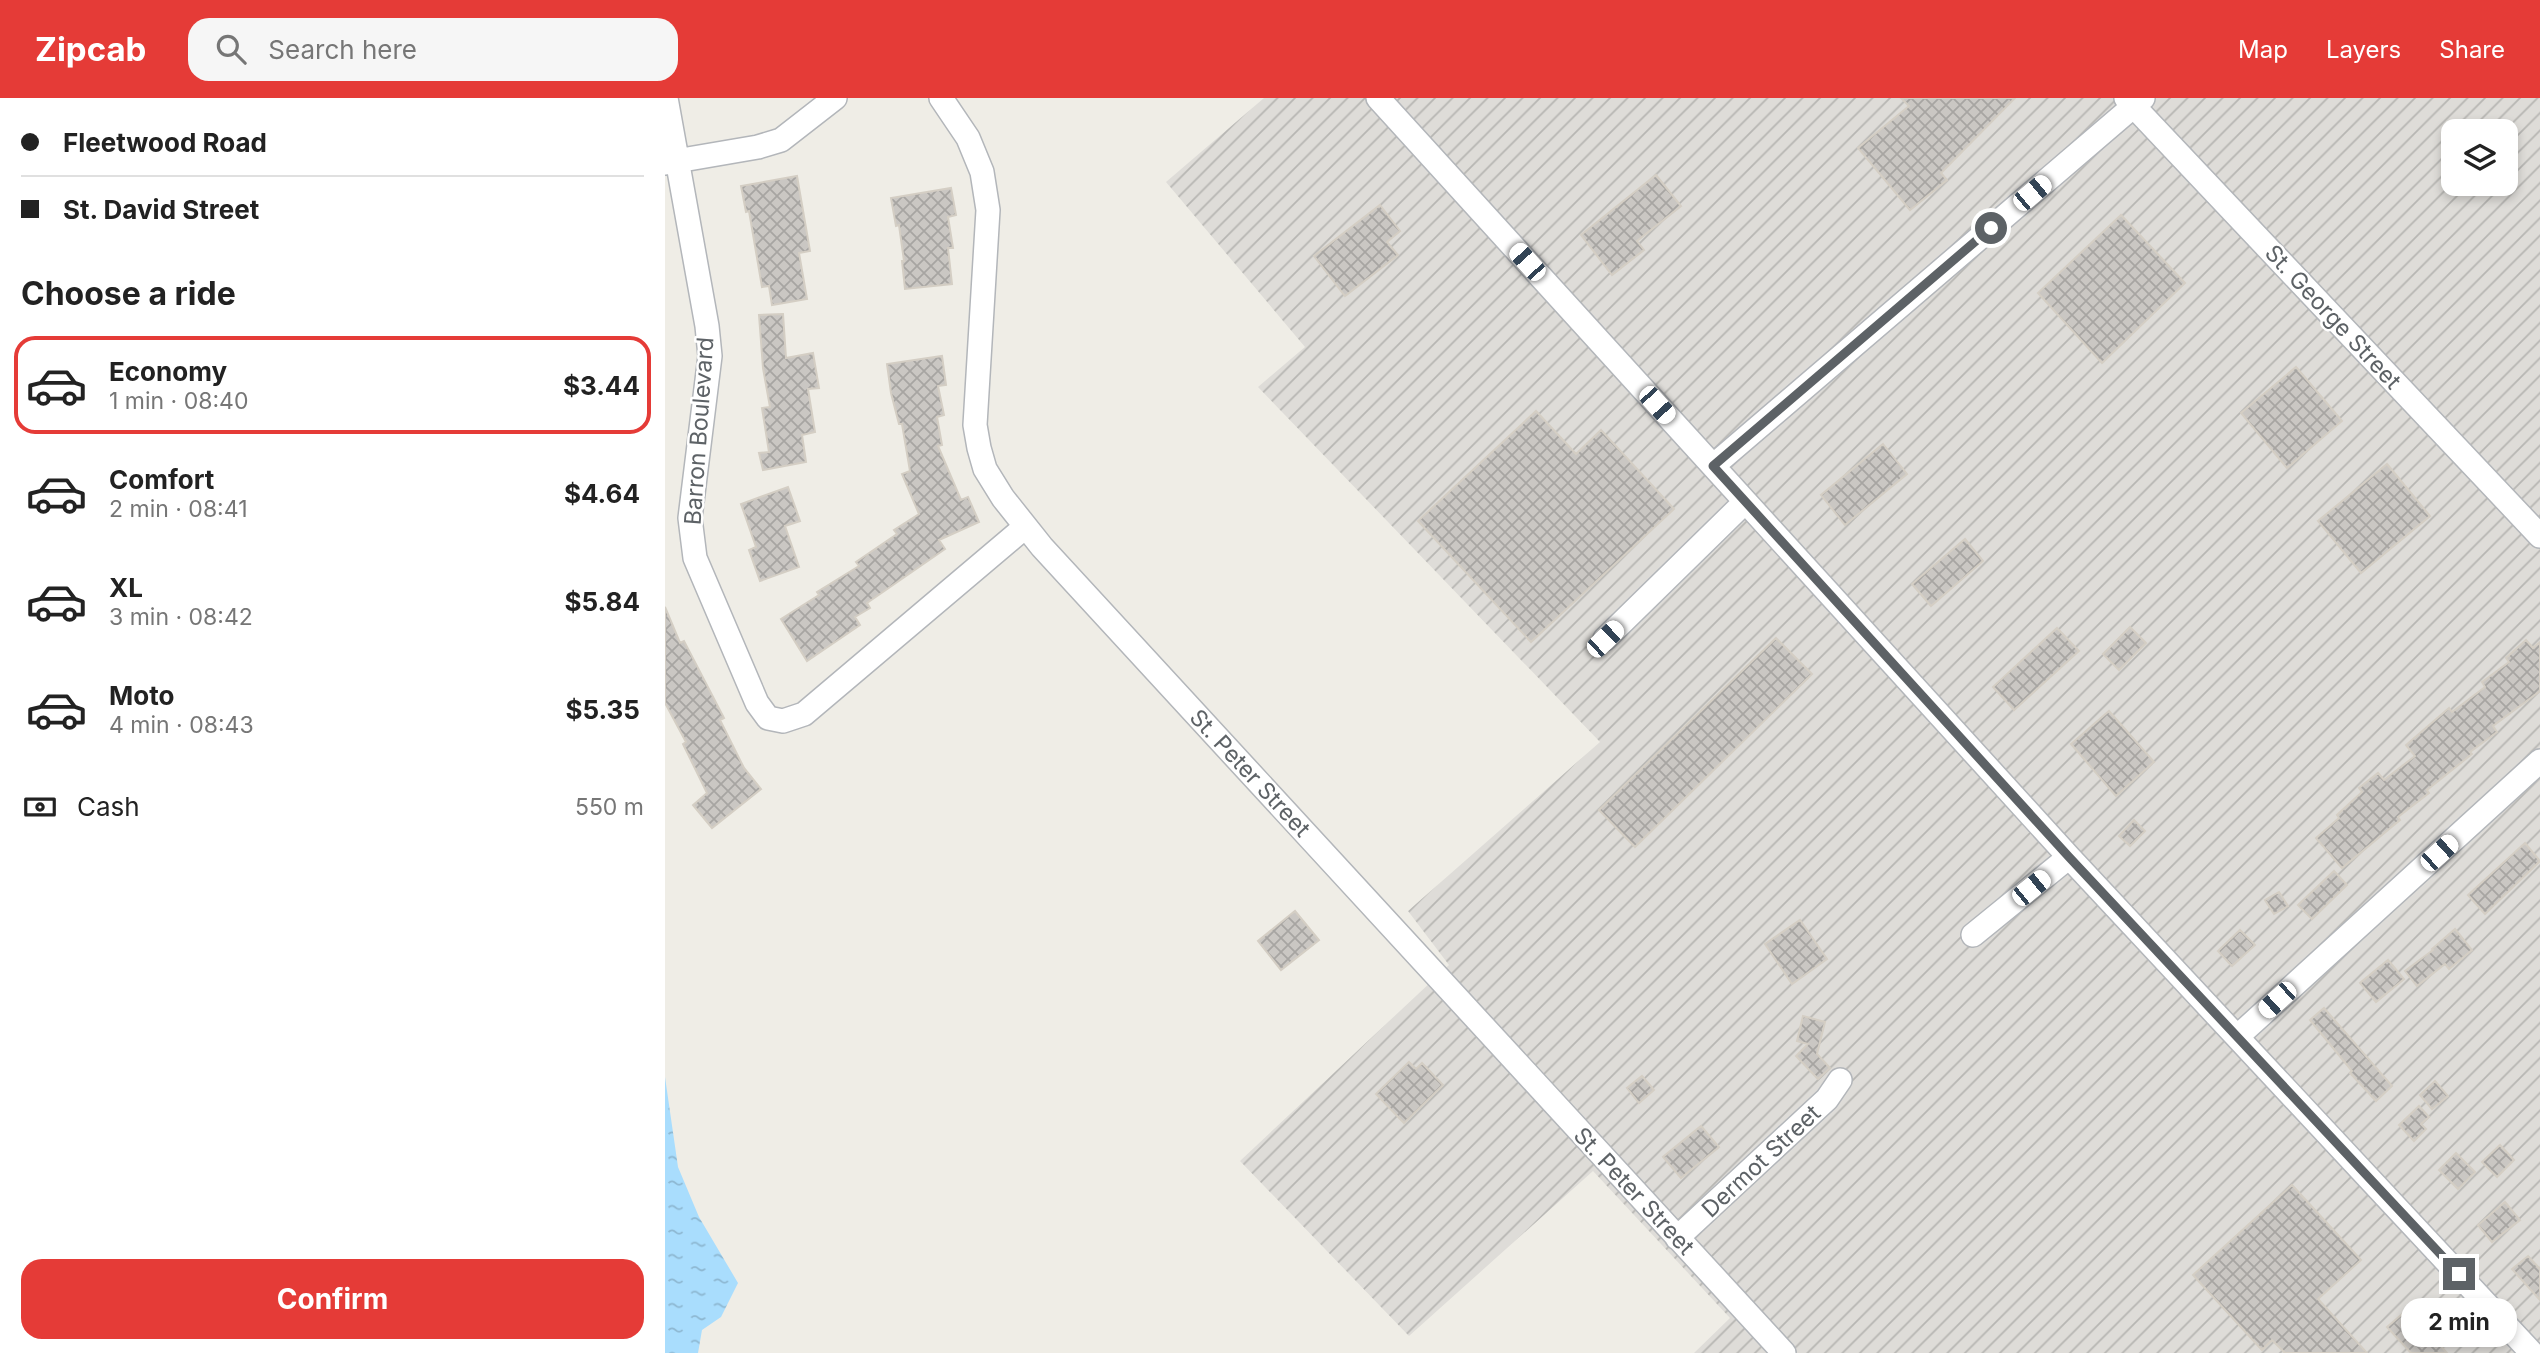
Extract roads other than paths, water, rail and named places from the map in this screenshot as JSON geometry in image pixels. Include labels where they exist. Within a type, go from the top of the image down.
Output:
[{"type":"street","name":"Barron Boulevard","points":[[666,98],[672,162],[707,326],[709,356],[690,519],[691,538],[695,558],[757,703],[768,718],[783,721],[804,714],[1025,527]]},
{"type":"street","points":[[672,162],[758,147],[781,140],[835,98]]},
{"type":"street","name":"St. Peter Street","points":[[941,98],[968,138],[982,172],[988,210],[975,425],[985,469],[1003,498],[1025,527],[1784,1353]]},
{"type":"street","points":[[1378,98],[2069,857],[2532,1353]]},
{"type":"street","points":[[1713,466],[2134,101]]},
{"type":"street","name":"St. George Street","points":[[2134,101],[2540,536]]},
{"type":"street","points":[[1605,639],[1745,502]]},
{"type":"street","points":[[2237,1037],[2540,761]]},
{"type":"street","points":[[1973,935],[2069,857]]},
{"type":"street","name":"Dermot Street","points":[[1677,1238],[1827,1099],[1840,1080]]},
{"type":"water","points":[[665,1077],[678,1167],[699,1217],[738,1283],[721,1317],[702,1330],[698,1353],[665,1353]]}]
